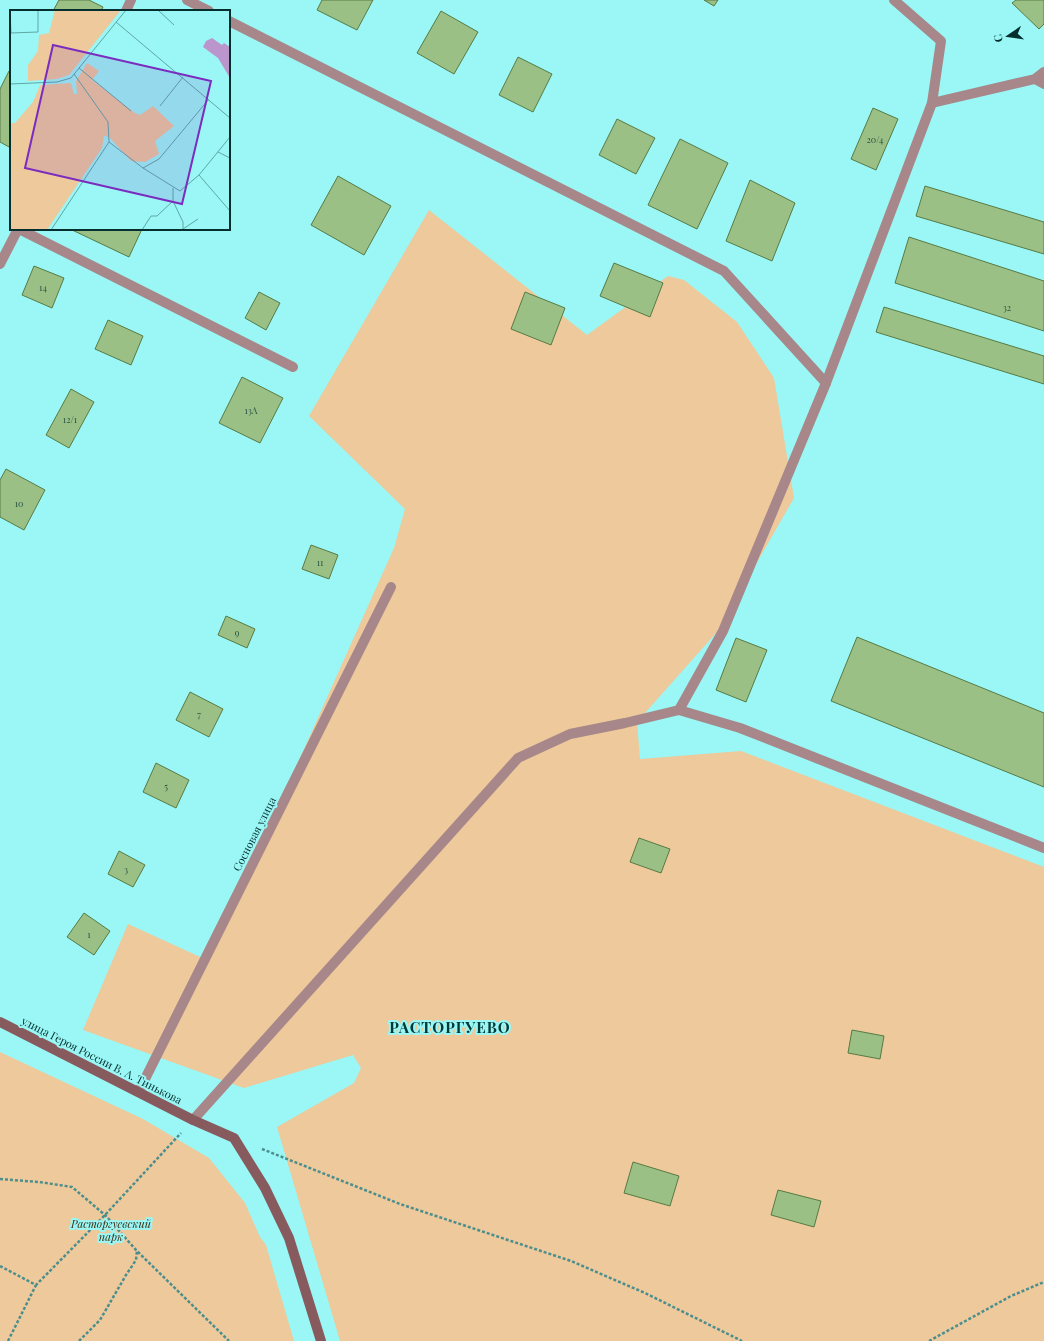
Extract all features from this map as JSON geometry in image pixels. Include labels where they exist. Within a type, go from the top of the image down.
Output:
[{"type":"street","points":[[126,10],[131,0]]},
{"type":"street","points":[[187,0],[207,10]]},
{"type":"street","points":[[679,710],[723,631],[826,383],[932,103],[941,40],[894,0]]},
{"type":"street","points":[[230,22],[724,271],[826,383]]},
{"type":"street","points":[[932,103],[1035,79],[1044,72]]},
{"type":"street","points":[[1035,79],[1044,84]]},
{"type":"street","points":[[0,264],[17,230]]},
{"type":"street","points":[[20,230],[293,367]]},
{"type":"street","name":"Сосновая улица","points":[[139,1091],[391,587]]},
{"type":"street","points":[[193,1120],[518,758],[570,734],[679,710],[740,728],[1044,848]]},
{"type":"street","name":"улица Героя России В. А. Тинькова","points":[[0,1022],[139,1091],[193,1120],[234,1138]]},
{"type":"street","points":[[234,1138],[265,1188],[289,1238],[321,1341]]},
{"type":"path","points":[[8,1341],[36,1285],[105,1215],[193,1120]]},
{"type":"path","points":[[234,1138],[321,1174],[400,1204],[571,1260],[645,1293],[742,1341]]},
{"type":"path","points":[[0,1179],[39,1182],[72,1187],[105,1215],[137,1251],[229,1341]]},
{"type":"path","points":[[79,1341],[100,1320],[136,1260],[137,1251]]},
{"type":"path","points":[[0,1266],[36,1285]]},
{"type":"path","points":[[929,1341],[1011,1296],[1044,1282]]},
{"type":"green space","points":[[429,210],[587,335],[668,276],[684,280],[737,322],[774,378],[794,498],[717,632],[637,722],[640,759],[741,751],[1044,867],[1044,1341],[340,1341],[277,1127],[354,1083],[361,1068],[353,1055],[244,1088],[83,1030],[128,924],[209,961],[394,548],[405,509],[309,416]]},
{"type":"green space","name":"Расторгуевский парк","points":[[0,1052],[143,1119],[209,1158],[245,1203],[260,1237],[266,1245],[294,1341],[0,1341]]},
{"type":"building","points":[[59,0],[89,0],[103,7],[102,10],[54,10]]},
{"type":"building","points":[[322,0],[373,0],[357,30],[317,10]]},
{"type":"building","points":[[704,0],[718,0],[714,6]]},
{"type":"building","points":[[1016,0],[1044,0],[1044,24],[1039,29],[1012,3]]},
{"type":"building","points":[[441,11],[478,32],[454,74],[417,53]]},
{"type":"building","points":[[518,57],[552,74],[533,112],[499,95]]},
{"type":"building","points":[[10,72],[10,147],[0,142],[0,89]]},
{"type":"building","points":[[873,108],[898,119],[876,170],[851,159]]},
{"type":"building","points":[[617,119],[655,138],[636,174],[599,155]]},
{"type":"building","points":[[680,139],[728,163],[697,229],[648,205]]},
{"type":"building","points":[[338,176],[391,206],[364,255],[311,225]]},
{"type":"building","points":[[750,180],[795,203],[772,261],[726,241]]},
{"type":"building","points":[[925,186],[1044,222],[1044,254],[916,216]]},
{"type":"building","points":[[72,230],[142,230],[129,257]]},
{"type":"building","points":[[909,237],[1044,281],[1044,331],[895,283]]},
{"type":"building","points":[[614,263],[663,283],[650,317],[600,296]]},
{"type":"building","points":[[34,266],[64,278],[52,308],[22,295]]},
{"type":"building","points":[[259,292],[280,303],[266,330],[245,318]]},
{"type":"building","points":[[525,292],[565,308],[551,345],[511,329]]},
{"type":"building","points":[[884,307],[1044,356],[1044,384],[876,332]]},
{"type":"building","points":[[108,320],[143,336],[131,365],[95,349]]},
{"type":"building","points":[[242,377],[283,398],[260,443],[219,423]]},
{"type":"building","points":[[71,389],[94,402],[69,448],[46,435]]},
{"type":"building","points":[[6,469],[45,490],[24,530],[0,517],[0,480]]},
{"type":"building","points":[[311,545],[338,555],[329,579],[302,569]]},
{"type":"building","points":[[226,616],[255,629],[247,648],[218,635]]},
{"type":"building","points":[[857,637],[1044,713],[1044,787],[831,701]]},
{"type":"building","points":[[736,638],[767,650],[746,702],[716,690]]},
{"type":"building","points":[[190,692],[223,709],[209,737],[176,720]]},
{"type":"building","points":[[156,763],[189,780],[176,808],[143,792]]},
{"type":"building","points":[[639,838],[670,849],[661,873],[630,862]]},
{"type":"building","points":[[119,851],[145,865],[133,887],[108,874]]},
{"type":"building","points":[[84,913],[110,931],[94,955],[67,937]]},
{"type":"building","points":[[852,1030],[884,1036],[880,1059],[848,1053]]},
{"type":"building","points":[[633,1162],[679,1176],[670,1206],[624,1193]]},
{"type":"building","points":[[778,1190],[821,1201],[814,1227],[771,1215]]},
{"type":"district","name":"РАСТОРГУЕВО","points":[[450,1027]]}]
